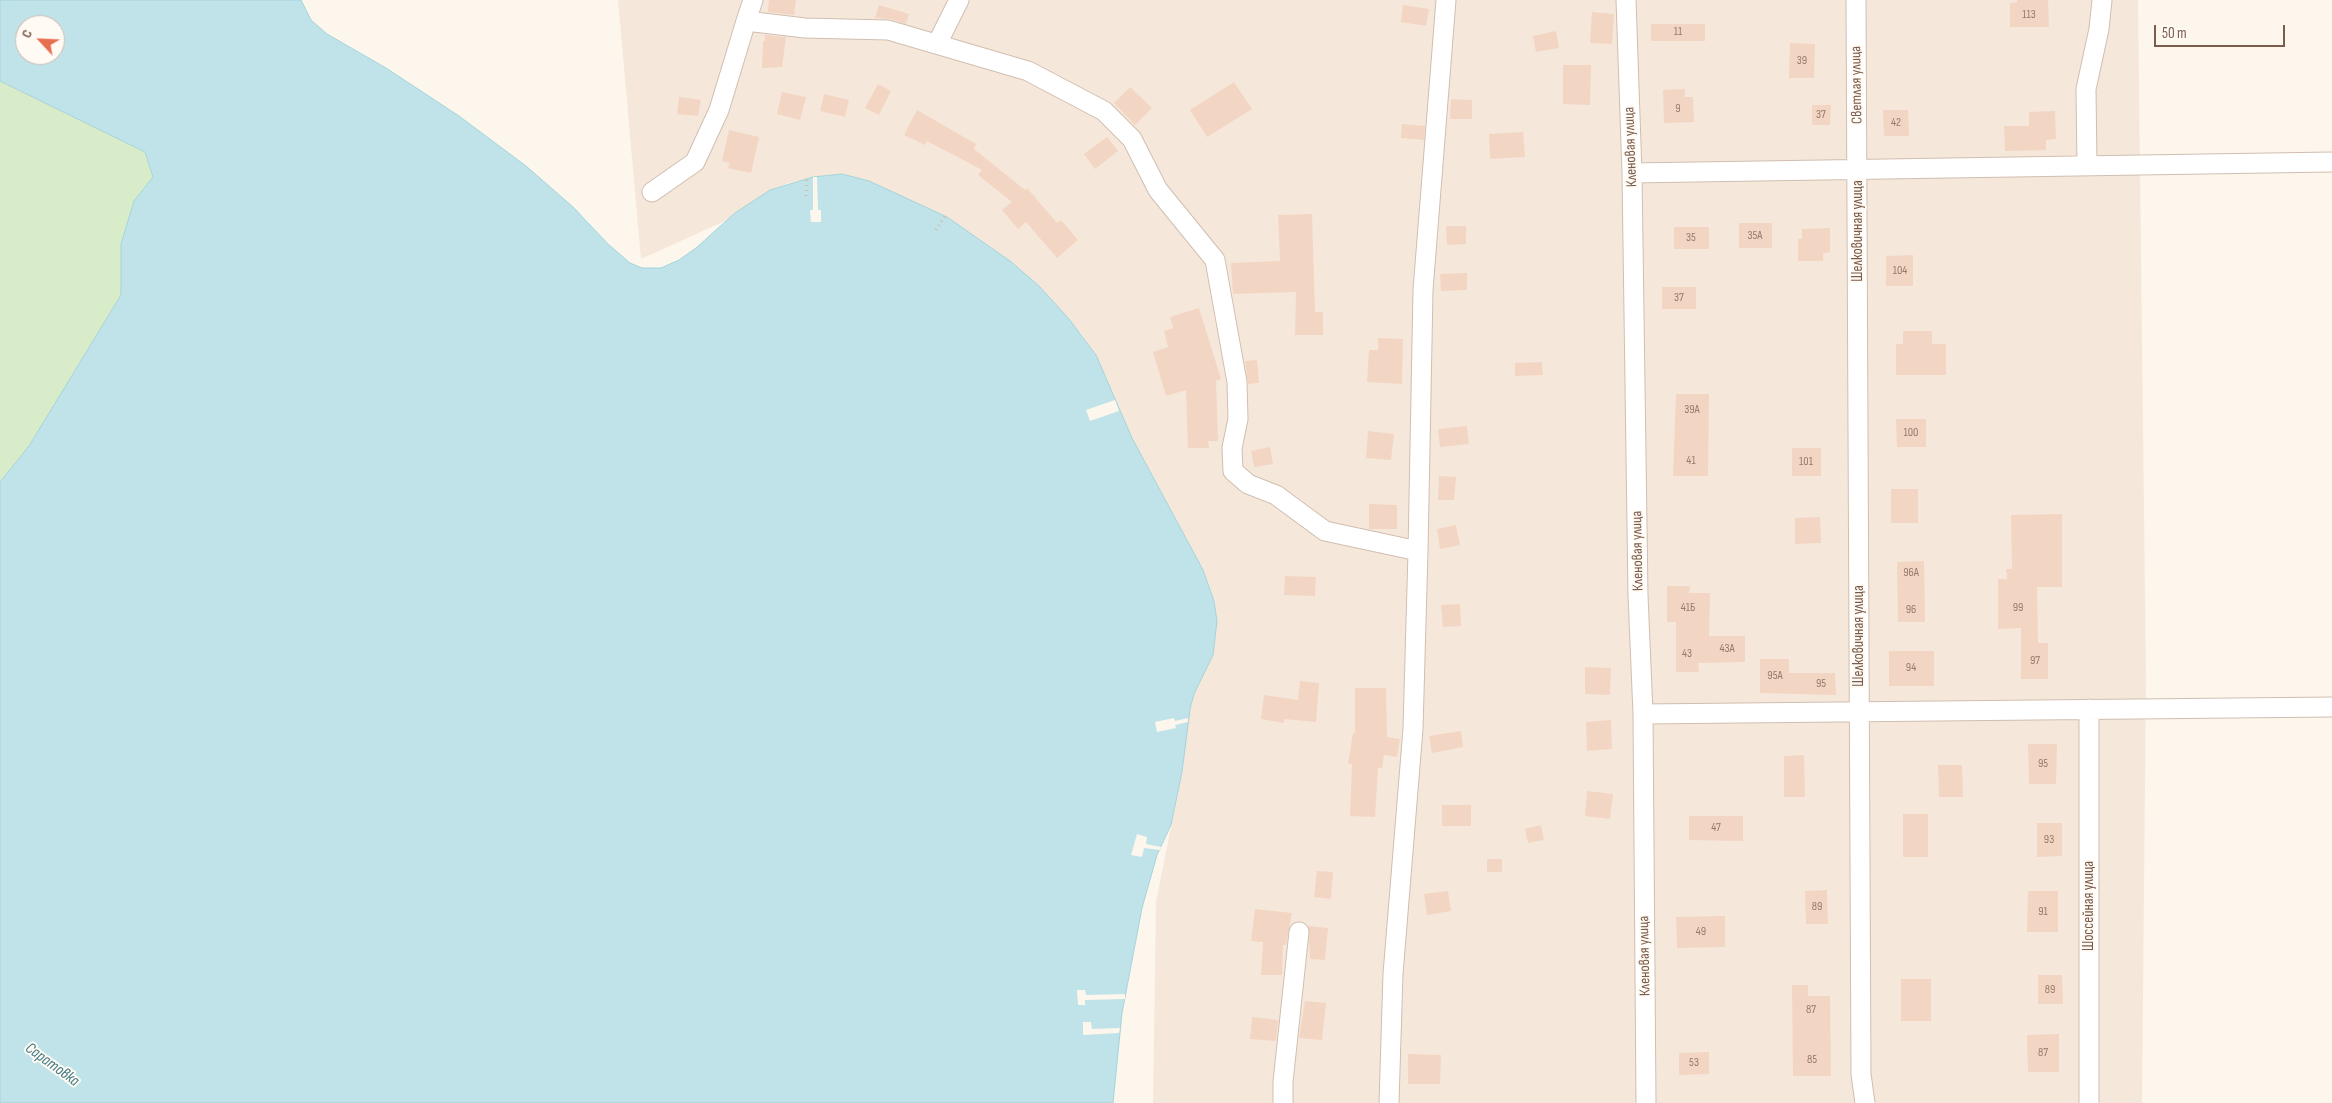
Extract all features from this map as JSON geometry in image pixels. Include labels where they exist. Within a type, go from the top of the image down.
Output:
[{"type":"street","points":[[652,192],[695,162],[719,110],[753,0]]},
{"type":"street","points":[[937,44],[959,0]]},
{"type":"street","points":[[1389,1103],[1393,974],[1413,729],[1422,290],[1446,0]]},
{"type":"street","name":"Кленовая улица","points":[[1626,0],[1632,173],[1638,585],[1643,714],[1646,1103]]},
{"type":"street","name":"Светлая улица","points":[[1856,0],[1858,170]]},
{"type":"street","points":[[2087,166],[2086,89],[2099,28],[2102,0]]},
{"type":"street","points":[[746,21],[805,28],[888,30],[1028,71],[1104,111],[1132,138],[1158,190],[1216,260],[1237,382],[1238,419],[1232,448],[1233,470],[1248,484],[1276,496],[1326,531],[1418,551]]},
{"type":"street","points":[[1632,173],[2332,162]]},
{"type":"street","name":"Шелковичная улица","points":[[1858,170],[1861,1074],[1865,1103]]},
{"type":"street","points":[[1643,714],[2332,707]]},
{"type":"street","name":"Шоссейная улица","points":[[2089,709],[2089,1103]]},
{"type":"street","points":[[1282,1103],[1299,932]]},
{"type":"path","points":[[806,196],[807,179]]},
{"type":"path","points":[[936,230],[945,216]]},
{"type":"shaded area","points":[[618,0],[2138,0],[2146,680],[2142,1103],[1153,1103],[1156,902],[1182,772],[1188,718],[1194,694],[1213,655],[1217,621],[1214,601],[1203,570],[1132,438],[1096,355],[1083,336],[1039,287],[1010,261],[945,216],[824,176],[789,183],[770,190],[727,220],[641,259]]},
{"type":"green space","points":[[0,81],[145,152],[153,177],[134,201],[121,244],[121,295],[29,446],[0,482]]},
{"type":"water","name":"Саратовка","points":[[0,0],[301,0],[311,20],[327,34],[386,68],[459,116],[526,166],[573,207],[608,244],[630,263],[642,268],[661,268],[679,260],[696,248],[735,213],[770,190],[813,177],[842,174],[869,181],[947,217],[1010,261],[1039,286],[1069,319],[1096,355],[1132,438],[1203,570],[1214,601],[1217,621],[1213,655],[1194,694],[1190,709],[1182,772],[1171,825],[1157,855],[1142,908],[1122,1013],[1113,1103],[0,1103],[0,482],[29,446],[121,295],[121,244],[134,201],[153,177],[145,152],[0,81]]},
{"type":"pier","points":[[813,177],[817,177],[818,210],[821,210],[821,222],[811,222],[810,210],[813,210]]},
{"type":"pier","points":[[1115,400],[1119,411],[1090,421],[1086,410]]},
{"type":"pier","points":[[1174,718],[1175,721],[1188,718],[1188,722],[1175,725],[1176,728],[1157,732],[1155,722]]},
{"type":"pier","points":[[1137,834],[1147,837],[1146,844],[1161,847],[1160,850],[1144,848],[1142,857],[1131,855]]},
{"type":"pier","points":[[1077,990],[1085,990],[1086,995],[1125,994],[1125,999],[1085,1000],[1085,1005],[1078,1005]]},
{"type":"pier","points":[[1083,1022],[1091,1022],[1092,1029],[1120,1028],[1119,1033],[1083,1035]]},
{"type":"building","points":[[769,0],[796,0],[794,15],[768,12]]},
{"type":"building","points":[[2017,0],[2048,0],[2049,27],[2010,27],[2010,3],[2017,2]]},
{"type":"building","points":[[879,5],[909,14],[906,24],[891,19],[875,18]]},
{"type":"building","points":[[1403,5],[1429,9],[1426,26],[1401,22]]},
{"type":"building","points":[[1592,12],[1614,14],[1612,44],[1590,43]]},
{"type":"building","points":[[1651,24],[1705,24],[1705,41],[1651,41]]},
{"type":"building","points":[[1556,31],[1559,48],[1536,52],[1533,36]]},
{"type":"building","points":[[765,35],[786,37],[782,67],[762,68]]},
{"type":"building","points":[[1790,43],[1815,44],[1814,78],[1789,78]]},
{"type":"building","points":[[1563,65],[1591,65],[1590,105],[1563,104]]},
{"type":"building","points":[[1234,82],[1252,109],[1207,137],[1190,110]]},
{"type":"building","points":[[878,84],[891,91],[879,115],[865,108]]},
{"type":"building","points":[[1130,87],[1152,108],[1135,125],[1114,103]]},
{"type":"building","points":[[1685,89],[1685,97],[1693,97],[1694,122],[1664,123],[1663,90]]},
{"type":"building","points":[[782,92],[806,97],[800,120],[777,114]]},
{"type":"building","points":[[824,94],[849,100],[845,117],[820,111]]},
{"type":"building","points":[[679,97],[701,100],[698,116],[677,114]]},
{"type":"building","points":[[1451,99],[1472,100],[1472,119],[1450,119]]},
{"type":"building","points":[[1812,105],[1831,105],[1830,125],[1812,125]]},
{"type":"building","points":[[917,110],[976,144],[974,149],[1025,190],[1027,188],[1057,223],[1061,220],[1078,240],[1057,258],[1026,222],[1018,229],[1002,210],[1012,202],[978,175],[982,170],[927,141],[925,145],[904,135]]},
{"type":"building","points":[[1883,110],[1908,110],[1909,136],[1884,136]]},
{"type":"building","points":[[2055,111],[2056,139],[2046,140],[2046,150],[2005,151],[2004,126],[2029,126],[2029,112]]},
{"type":"building","points":[[1402,124],[1425,126],[1424,140],[1401,138]]},
{"type":"building","points":[[729,130],[759,137],[751,173],[728,168],[730,163],[722,161]]},
{"type":"building","points":[[1523,132],[1525,157],[1490,159],[1489,134]]},
{"type":"building","points":[[1107,137],[1118,151],[1095,169],[1084,154]]},
{"type":"building","points":[[1312,214],[1315,312],[1323,312],[1323,335],[1295,335],[1296,292],[1233,294],[1231,263],[1280,261],[1278,215]]},
{"type":"building","points":[[1739,223],[1772,223],[1772,248],[1739,248]]},
{"type":"building","points":[[1446,226],[1466,226],[1466,244],[1447,245]]},
{"type":"building","points":[[1674,227],[1709,227],[1709,249],[1674,249]]},
{"type":"building","points":[[1830,228],[1830,252],[1823,253],[1823,261],[1798,261],[1798,239],[1802,239],[1802,229]]},
{"type":"building","points":[[1913,255],[1913,286],[1886,286],[1886,256]]},
{"type":"building","points":[[1467,273],[1467,290],[1441,291],[1440,274]]},
{"type":"building","points":[[1662,287],[1696,287],[1696,309],[1662,309]]},
{"type":"building","points":[[1199,308],[1221,379],[1216,381],[1218,441],[1208,441],[1209,448],[1188,448],[1186,390],[1166,396],[1153,352],[1168,347],[1164,331],[1173,328],[1170,317]]},
{"type":"building","points":[[1903,331],[1932,331],[1932,344],[1946,344],[1946,375],[1896,375],[1896,344],[1903,344]]},
{"type":"building","points":[[1378,338],[1403,339],[1402,384],[1367,382],[1369,350],[1378,350]]},
{"type":"building","points":[[1257,360],[1259,383],[1248,384],[1245,361]]},
{"type":"building","points":[[1542,362],[1543,375],[1515,376],[1515,363]]},
{"type":"building","points":[[1676,394],[1709,394],[1708,476],[1673,476]]},
{"type":"building","points":[[1896,419],[1926,419],[1926,447],[1897,447]]},
{"type":"building","points":[[1467,426],[1469,444],[1440,447],[1438,429]]},
{"type":"building","points":[[1368,431],[1394,434],[1391,460],[1366,458]]},
{"type":"building","points":[[1270,447],[1273,464],[1254,467],[1251,451]]},
{"type":"building","points":[[1792,448],[1821,448],[1821,476],[1792,476]]},
{"type":"building","points":[[1439,476],[1456,477],[1454,500],[1438,500]]},
{"type":"building","points":[[1891,489],[1918,489],[1918,523],[1891,523]]},
{"type":"building","points":[[1369,504],[1397,505],[1397,529],[1369,529]]},
{"type":"building","points":[[2062,514],[2062,587],[2037,587],[2038,643],[2048,643],[2048,679],[2021,679],[2021,628],[1998,629],[1998,579],[2007,579],[2006,569],[2012,569],[2011,515]]},
{"type":"building","points":[[1820,517],[1821,543],[1795,544],[1795,518]]},
{"type":"building","points":[[1456,525],[1460,545],[1440,549],[1437,529]]},
{"type":"building","points":[[1924,561],[1925,622],[1898,622],[1897,562]]},
{"type":"building","points":[[1285,576],[1316,577],[1315,596],[1284,595]]},
{"type":"building","points":[[1667,586],[1690,586],[1689,593],[1710,593],[1709,636],[1745,636],[1745,662],[1698,663],[1699,672],[1676,672],[1676,622],[1667,622]]},
{"type":"building","points":[[1460,604],[1461,626],[1443,627],[1441,605]]},
{"type":"building","points":[[1889,651],[1934,651],[1934,686],[1889,686]]},
{"type":"building","points":[[1760,659],[1789,659],[1789,673],[1835,673],[1836,695],[1760,693]]},
{"type":"building","points":[[1585,667],[1611,668],[1610,695],[1585,694]]},
{"type":"building","points":[[1300,681],[1319,683],[1316,722],[1284,719],[1284,723],[1261,719],[1264,695],[1298,700]]},
{"type":"building","points":[[1355,688],[1386,688],[1387,737],[1400,739],[1397,757],[1384,755],[1382,768],[1378,768],[1375,817],[1350,816],[1352,764],[1348,764],[1353,733],[1355,733]]},
{"type":"building","points":[[1611,720],[1612,749],[1587,751],[1586,722]]},
{"type":"building","points":[[1461,731],[1463,747],[1432,753],[1429,736]]},
{"type":"building","points":[[2028,744],[2057,744],[2056,784],[2029,784]]},
{"type":"building","points":[[1804,755],[1805,797],[1784,797],[1784,756]]},
{"type":"building","points":[[1938,765],[1962,765],[1963,797],[1939,797]]},
{"type":"building","points":[[1587,791],[1613,794],[1610,819],[1585,816]]},
{"type":"building","points":[[1442,805],[1471,805],[1471,826],[1442,826]]},
{"type":"building","points":[[1903,814],[1928,814],[1928,857],[1903,857]]},
{"type":"building","points":[[1689,816],[1743,816],[1743,841],[1689,840]]},
{"type":"building","points":[[2037,823],[2062,823],[2062,856],[2037,857]]},
{"type":"building","points":[[1541,825],[1544,840],[1528,843],[1525,829]]},
{"type":"building","points":[[1487,859],[1502,859],[1502,872],[1487,872]]},
{"type":"building","points":[[1317,871],[1333,872],[1331,899],[1314,897]]},
{"type":"building","points":[[1827,890],[1828,924],[1806,924],[1805,891]]},
{"type":"building","points":[[1448,891],[1451,911],[1427,915],[1424,894]]},
{"type":"building","points":[[2028,891],[2058,891],[2058,932],[2027,932]]},
{"type":"building","points":[[1255,909],[1292,913],[1286,945],[1283,945],[1282,975],[1261,975],[1263,942],[1251,941]]},
{"type":"building","points":[[1725,916],[1725,947],[1677,948],[1676,917]]},
{"type":"building","points":[[1308,926],[1328,928],[1325,960],[1310,959]]},
{"type":"building","points":[[2038,975],[2062,975],[2063,1004],[2038,1004]]},
{"type":"building","points":[[1901,979],[1931,979],[1931,1021],[1901,1021]]},
{"type":"building","points":[[1792,985],[1808,985],[1808,996],[1830,996],[1831,1076],[1793,1076]]},
{"type":"building","points":[[1305,1001],[1326,1003],[1322,1040],[1299,1038]]},
{"type":"building","points":[[1252,1017],[1278,1020],[1276,1041],[1250,1039]]},
{"type":"building","points":[[2059,1034],[2059,1072],[2028,1072],[2027,1035]]},
{"type":"building","points":[[1709,1052],[1709,1074],[1679,1075],[1679,1053]]},
{"type":"building","points":[[1408,1054],[1441,1055],[1440,1084],[1408,1084]]}]
